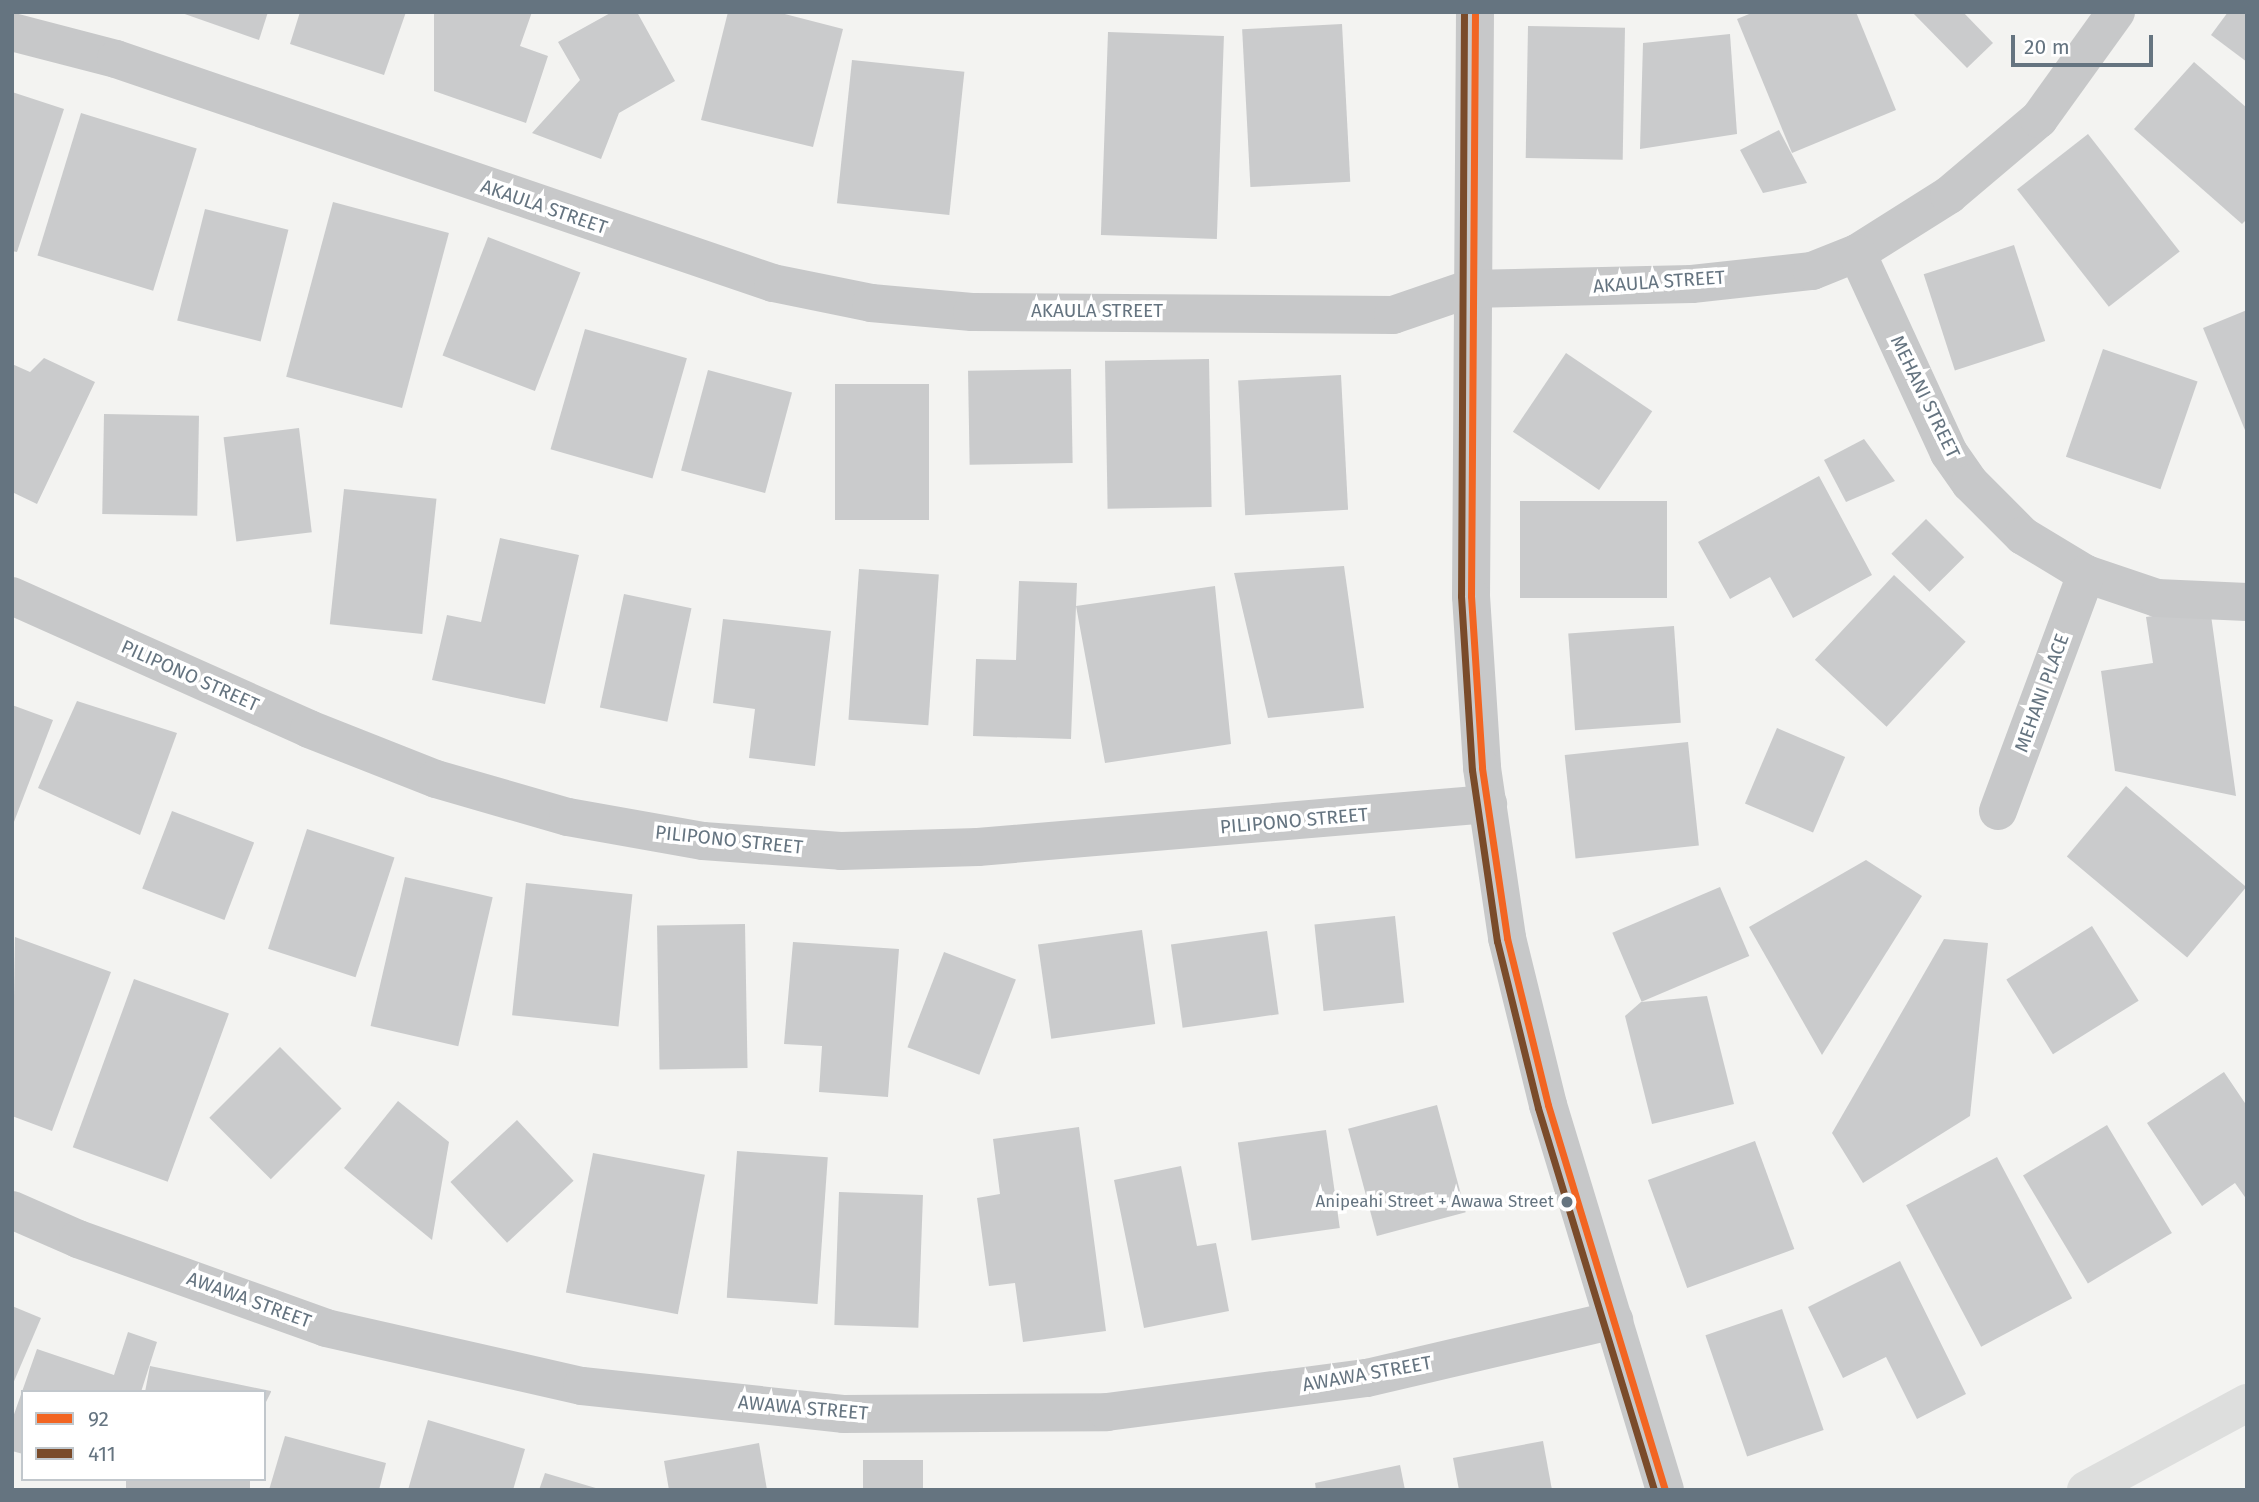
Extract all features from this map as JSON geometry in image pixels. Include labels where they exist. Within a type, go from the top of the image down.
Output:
[{"type":"main road","points":[[2086,1490],[2247,1402]]},
{"type":"street","points":[[1475,12],[1469,289],[1471,596],[1488,804],[1507,938],[1548,1105],[1665,1490]]},
{"type":"street","name":"AKAULA STREET","points":[[12,32],[116,59],[677,253],[774,283],[871,303],[972,312],[1393,314],[1469,289],[1692,284],[1812,271],[1857,253],[1948,195],[2039,118],[2116,12]]},
{"type":"street","name":"MEHANI STREET","points":[[1857,253],[1932,420],[1970,483],[2023,536],[2086,574],[2157,598],[2247,602]]},
{"type":"street","name":"MEHANI PLACE","points":[[1998,811],[2086,574]]},
{"type":"street","name":"PILIPONO STREET","points":[[12,596],[309,729],[436,779],[568,817],[703,841],[841,851],[978,847],[1488,804]]},
{"type":"street","name":"AWAWA STREET","points":[[12,1210],[78,1239],[326,1328],[582,1386],[844,1414],[1107,1412],[1367,1378],[1614,1320]]},
{"type":"building","points":[[179,12],[268,12],[259,40]]},
{"type":"building","points":[[300,12],[406,12],[384,75],[290,44]]},
{"type":"building","points":[[434,12],[532,12],[520,46],[548,56],[526,123],[434,91]]},
{"type":"building","points":[[612,12],[637,12],[675,81],[619,113],[601,159],[532,133],[580,80],[558,42]]},
{"type":"building","points":[[728,12],[777,12],[843,29],[813,147],[701,120]]},
{"type":"building","points":[[1754,12],[1856,12],[1896,110],[1792,153],[1737,19]]},
{"type":"building","points":[[1912,12],[1963,12],[1993,43],[1967,68]]},
{"type":"building","points":[[2228,12],[2247,12],[2247,62],[2211,35]]},
{"type":"building","points":[[1342,24],[1350,182],[1250,187],[1242,29]]},
{"type":"building","points":[[1528,26],[1625,28],[1623,160],[1526,158]]},
{"type":"building","points":[[1108,32],[1224,36],[1217,239],[1101,235]]},
{"type":"building","points":[[1730,34],[1737,134],[1640,149],[1643,43]]},
{"type":"building","points":[[852,60],[964,72],[949,215],[837,203]]},
{"type":"building","points":[[2194,62],[2247,108],[2247,219],[2242,224],[2134,129]]},
{"type":"building","points":[[12,92],[64,109],[17,252],[12,251]]},
{"type":"building","points":[[81,113],[197,148],[153,291],[37,255]]},
{"type":"building","points":[[1779,130],[1807,183],[1763,193],[1740,150]]},
{"type":"building","points":[[2088,134],[2180,251],[2109,307],[2017,189]]},
{"type":"building","points":[[333,202],[449,233],[402,408],[286,377]]},
{"type":"building","points":[[205,209],[288,230],[261,341],[177,321]]},
{"type":"building","points":[[488,237],[580,272],[535,391],[442,356]]},
{"type":"building","points":[[2014,245],[2045,341],[1955,370],[1924,274]]},
{"type":"building","points":[[2247,310],[2247,435],[2203,328]]},
{"type":"building","points":[[585,329],[687,358],[652,478],[551,449]]},
{"type":"building","points":[[2103,349],[2198,382],[2160,489],[2066,457]]},
{"type":"building","points":[[1566,353],[1652,411],[1599,490],[1513,432]]},
{"type":"building","points":[[44,358],[95,382],[37,504],[12,492],[12,364],[30,372]]},
{"type":"building","points":[[1209,359],[1212,507],[1108,509],[1105,361]]},
{"type":"building","points":[[1071,369],[1073,463],[970,465],[968,371]]},
{"type":"building","points":[[708,370],[792,393],[765,493],[681,470]]},
{"type":"building","points":[[1341,375],[1348,510],[1245,515],[1238,380]]},
{"type":"building","points":[[835,384],[929,384],[929,520],[835,520]]},
{"type":"building","points":[[104,414],[199,416],[197,516],[102,514]]},
{"type":"building","points":[[299,428],[312,532],[236,541],[224,437]]},
{"type":"building","points":[[1864,439],[1895,481],[1846,502],[1824,460]]},
{"type":"building","points":[[1819,476],[1872,575],[1793,618],[1770,577],[1730,599],[1698,542]]},
{"type":"building","points":[[344,489],[436,499],[422,634],[330,624]]},
{"type":"building","points":[[1520,501],[1667,501],[1667,598],[1520,598]]},
{"type":"building","points":[[1926,519],[1964,557],[1930,592],[1891,554]]},
{"type":"building","points":[[500,538],[579,555],[545,704],[432,680],[447,615],[481,622]]},
{"type":"building","points":[[1344,566],[1364,708],[1268,718],[1234,573]]},
{"type":"building","points":[[859,569],[939,575],[928,725],[848,720]]},
{"type":"building","points":[[1894,575],[1966,642],[1887,727],[1815,660]]},
{"type":"building","points":[[1019,581],[1077,583],[1071,739],[973,736],[976,659],[1016,660]]},
{"type":"building","points":[[1215,586],[1231,744],[1105,763],[1076,606]]},
{"type":"building","points":[[624,594],[691,608],[667,722],[600,707]]},
{"type":"building","points":[[2210,608],[2236,796],[2115,771],[2101,671],[2153,663],[2146,617]]},
{"type":"building","points":[[723,619],[831,631],[815,766],[749,758],[755,709],[713,703]]},
{"type":"building","points":[[1674,626],[1681,723],[1575,730],[1568,633]]},
{"type":"building","points":[[77,701],[177,733],[140,835],[38,788]]},
{"type":"building","points":[[12,705],[53,720],[12,827]]},
{"type":"building","points":[[1777,728],[1845,757],[1813,832],[1745,803]]},
{"type":"building","points":[[1688,742],[1699,845],[1576,858],[1565,755]]},
{"type":"building","points":[[2126,786],[2246,887],[2187,957],[2067,856]]},
{"type":"building","points":[[172,811],[254,843],[224,920],[142,888]]},
{"type":"building","points":[[307,829],[394,857],[356,977],[268,949]]},
{"type":"building","points":[[1866,860],[1922,896],[1822,1055],[1749,927]]},
{"type":"building","points":[[405,877],[493,897],[458,1046],[371,1026]]},
{"type":"building","points":[[526,883],[632,894],[619,1026],[512,1015]]},
{"type":"building","points":[[1720,887],[1749,956],[1642,1002],[1612,933]]},
{"type":"building","points":[[1395,916],[1404,1003],[1324,1011],[1314,924]]},
{"type":"building","points":[[745,924],[748,1068],[660,1070],[657,926]]},
{"type":"building","points":[[2092,926],[2139,1001],[2053,1054],[2006,980]]},
{"type":"building","points":[[1142,930],[1155,1024],[1051,1039],[1038,945]]},
{"type":"building","points":[[1267,931],[1279,1014],[1183,1028],[1171,944]]},
{"type":"building","points":[[15,937],[111,972],[52,1131],[12,1116]]},
{"type":"building","points":[[1944,939],[1988,943],[1970,1116],[1863,1183],[1832,1133]]},
{"type":"building","points":[[793,942],[899,949],[888,1097],[819,1092],[822,1046],[784,1044]]},
{"type":"building","points":[[944,952],[1016,980],[979,1075],[907,1047]]},
{"type":"building","points":[[134,979],[229,1014],[168,1182],[73,1147]]},
{"type":"building","points":[[1707,996],[1734,1104],[1652,1124],[1625,1016],[1641,1002]]},
{"type":"building","points":[[280,1047],[342,1109],[271,1179],[209,1118]]},
{"type":"building","points":[[2224,1072],[2247,1106],[2247,1200],[2235,1183],[2202,1206],[2147,1123]]},
{"type":"building","points":[[398,1101],[449,1142],[432,1240],[344,1168]]},
{"type":"building","points":[[1437,1105],[1466,1212],[1377,1236],[1348,1129]]},
{"type":"building","points":[[517,1120],[574,1181],[507,1243],[450,1182]]},
{"type":"building","points":[[2107,1125],[2172,1233],[2088,1283],[2023,1175]]},
{"type":"building","points":[[1079,1127],[1106,1331],[1023,1342],[1015,1283],[989,1286],[977,1198],[1000,1194],[993,1139]]},
{"type":"building","points":[[1326,1130],[1340,1228],[1252,1240],[1238,1142]]},
{"type":"building","points":[[1755,1141],[1794,1249],[1687,1288],[1648,1180]]},
{"type":"building","points":[[737,1151],[828,1157],[818,1304],[727,1298]]},
{"type":"building","points":[[593,1153],[705,1175],[678,1314],[566,1292]]},
{"type":"building","points":[[1997,1157],[2072,1298],[1981,1347],[1906,1205]]},
{"type":"building","points":[[1181,1166],[1197,1246],[1216,1243],[1229,1311],[1144,1328],[1114,1180]]},
{"type":"building","points":[[839,1192],[923,1195],[918,1328],[834,1325]]},
{"type":"building","points":[[1900,1261],[1966,1394],[1917,1419],[1886,1357],[1843,1378],[1808,1307]]},
{"type":"building","points":[[12,1306],[41,1318],[12,1386]]},
{"type":"building","points":[[1782,1309],[1824,1430],[1747,1456],[1705,1335]]},
{"type":"building","points":[[128,1332],[157,1342],[142,1390],[23,1390],[37,1349],[114,1375]]},
{"type":"building","points":[[150,1366],[271,1391],[271,1392],[266,1402],[266,1390],[145,1390]]},
{"type":"building","points":[[21,1394],[21,1453],[12,1451],[12,1420]]},
{"type":"building","points":[[428,1420],[525,1449],[513,1490],[408,1490]]},
{"type":"building","points":[[285,1436],[386,1463],[379,1490],[269,1490]]},
{"type":"building","points":[[1543,1441],[1552,1490],[1459,1490],[1453,1458]]},
{"type":"building","points":[[759,1443],[767,1490],[669,1490],[664,1461]]},
{"type":"building","points":[[863,1460],[923,1460],[923,1490],[863,1490]]},
{"type":"building","points":[[1400,1465],[1405,1490],[1316,1490],[1315,1483]]},
{"type":"building","points":[[545,1473],[599,1489],[599,1490],[539,1490]]},
{"type":"building","points":[[126,1481],[250,1481],[250,1490],[126,1490]]},
{"type":"transit line","name":"411","points":[[1464,12],[1461,596],[1472,770],[1497,941],[1538,1108],[1654,1490]]},
{"type":"transit line","name":"92","points":[[1475,12],[1471,596],[1482,768],[1507,938],[1548,1105],[1665,1490]]},
{"type":"place","name":"Anipeahi Street + Awawa Street","points":[[1567,1202]]}]
